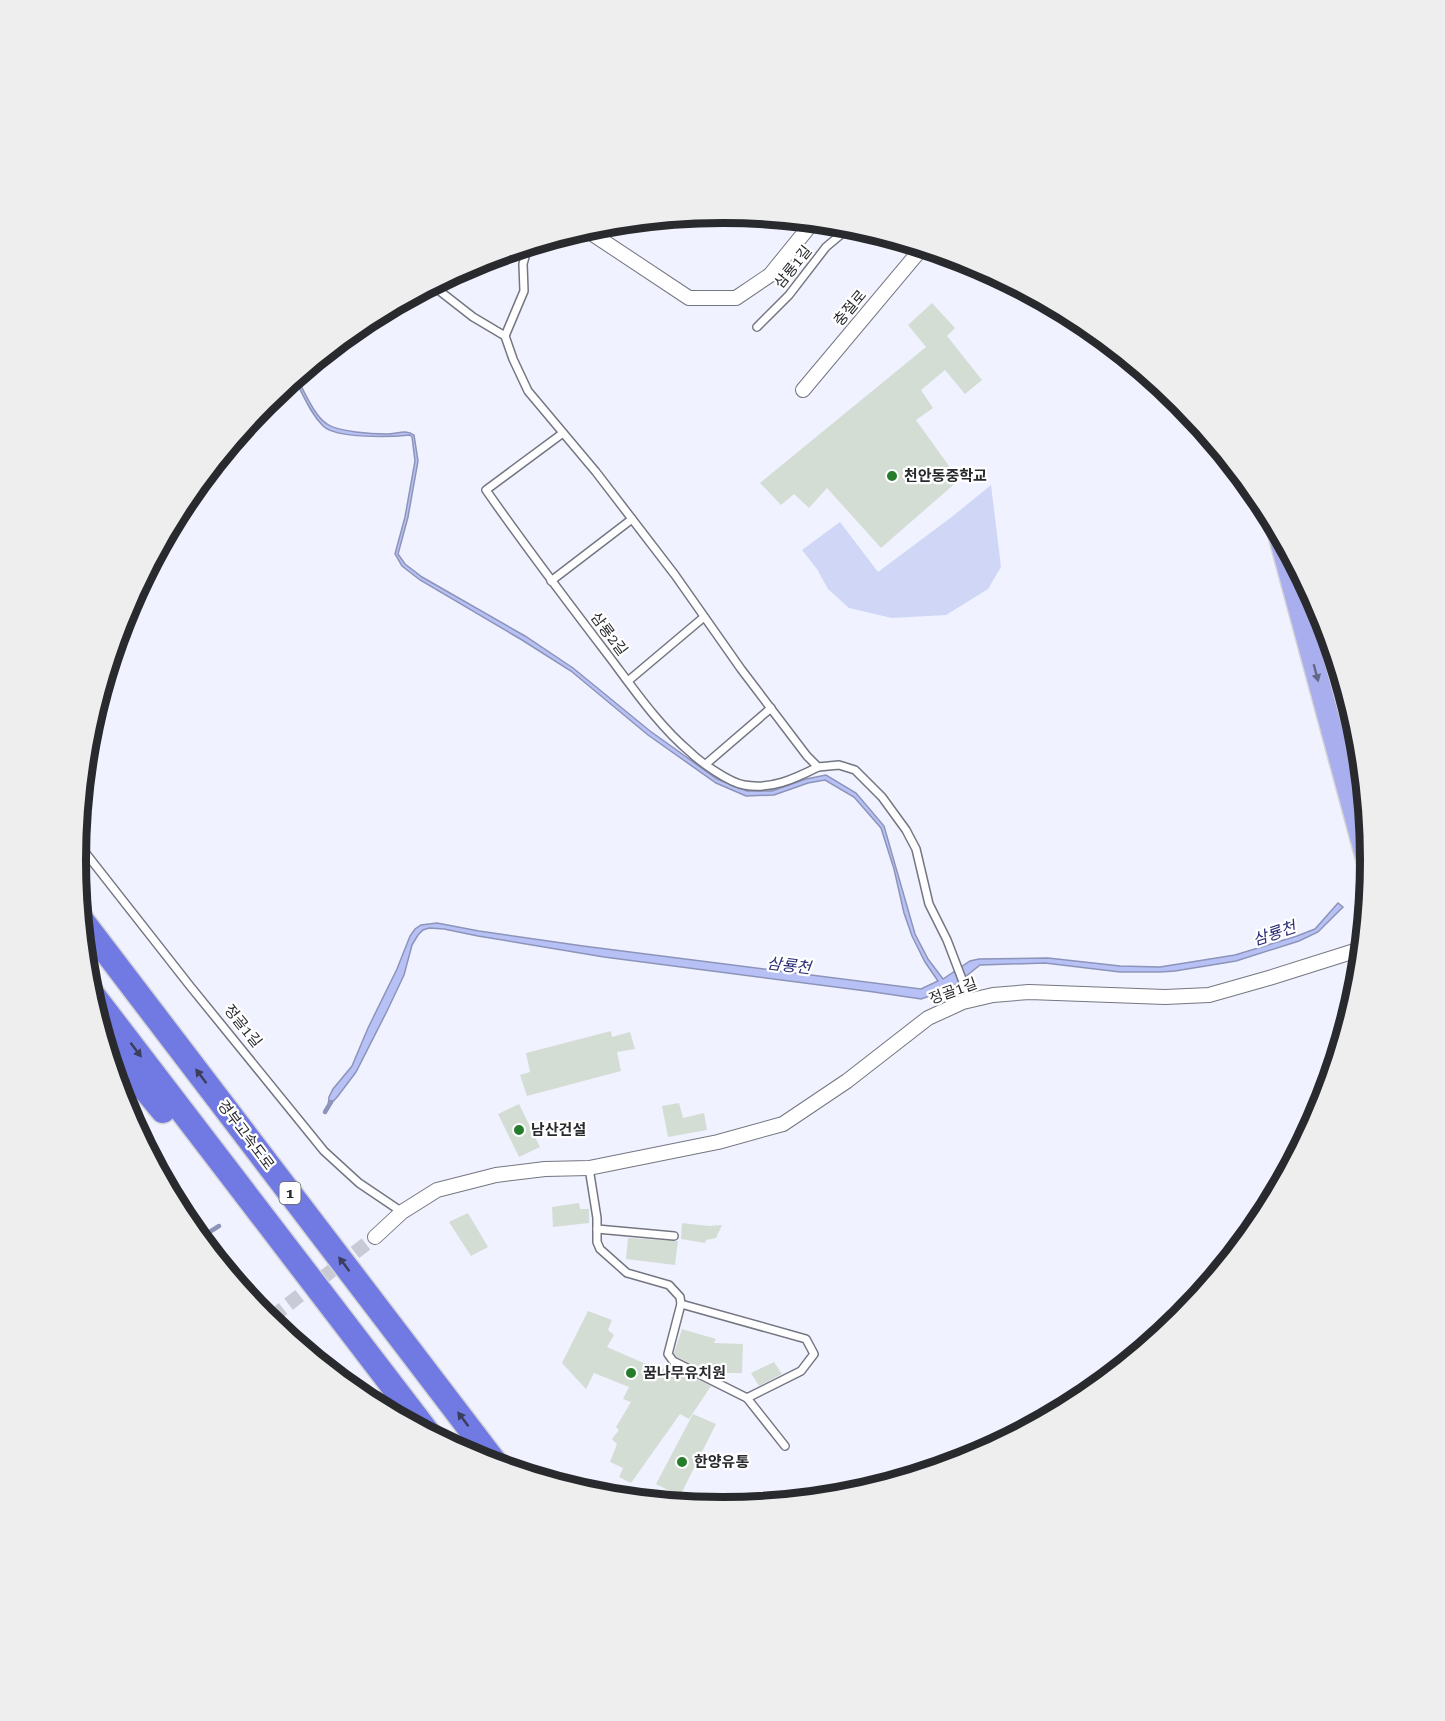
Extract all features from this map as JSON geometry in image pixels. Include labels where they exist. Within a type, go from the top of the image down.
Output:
[{"type":"highway","name":"경부고속도로","points":[[90,930],[488,1452]]},
{"type":"highway","name":"1","points":[[103,1008],[418,1420]]},
{"type":"highway","points":[[116,1055],[411,1416]]},
{"type":"main road","points":[[1288,568],[1358,829]]},
{"type":"street","points":[[596,236],[689,298],[736,298],[770,275],[807,229]]},
{"type":"street","name":"충절로","points":[[803,390],[917,254]]},
{"type":"street","name":"정골1길","points":[[375,1237],[402,1212],[437,1191],[496,1175],[545,1169],[589,1168],[718,1142],[783,1124],[847,1081],[928,1018],[963,1002],[993,995],[1029,992],[1165,997],[1209,995],[1353,951]]},
{"type":"lane","name":"삼룡1길","points":[[757,327],[789,295],[826,247],[840,235]]},
{"type":"lane","points":[[505,336],[524,291],[526,255]]},
{"type":"lane","points":[[439,290],[473,317],[505,336],[528,391],[632,519],[818,768]]},
{"type":"lane","name":"삼룡2길","points":[[563,433],[486,490],[551,581],[661,722],[690,753],[706,764],[741,785],[765,787],[791,780],[818,768],[839,765],[855,770],[882,797],[906,830],[916,849],[929,904],[947,940],[970,1000]]},
{"type":"lane","points":[[551,581],[632,519]]},
{"type":"lane","points":[[628,681],[704,617]]},
{"type":"lane","points":[[706,764],[771,708]]},
{"type":"lane","name":"정골1길","points":[[86,854],[324,1151],[359,1183],[402,1212]]},
{"type":"lane","points":[[589,1168],[597,1218],[597,1242],[600,1249],[627,1273],[669,1285],[680,1296],[681,1304],[668,1354],[673,1361],[747,1398],[785,1446]]},
{"type":"lane","points":[[597,1229],[674,1236]]},
{"type":"lane","points":[[681,1304],[806,1339],[814,1354],[801,1371],[747,1398]]},
{"type":"shaded area","points":[[300,384],[318,415],[332,427],[365,433],[405,432],[414,435],[418,461],[408,517],[398,554],[405,564],[422,577],[525,636],[573,668],[650,731],[717,779],[747,791],[772,791],[806,779],[826,775],[856,793],[884,826],[915,934],[928,959],[943,979],[970,961],[979,959],[1048,958],[1120,966],[1160,967],[1235,955],[1315,929],[1338,903],[1343,907],[1318,932],[1299,941],[1236,961],[1160,972],[1120,972],[1045,963],[980,965],[950,989],[921,999],[604,957],[429,928],[418,935],[412,945],[404,975],[356,1072],[328,1107],[333,1089],[352,1066],[410,936],[421,925],[437,923],[583,946],[921,989],[938,981],[912,936],[881,828],[854,797],[825,780],[808,783],[774,795],[746,796],[716,783],[648,735],[571,671],[420,580],[402,566],[395,554],[405,517],[415,461],[412,437],[410,435],[352,435],[330,430],[323,426],[298,386]]},
{"type":"shaded area","points":[[991,485],[1001,567],[988,589],[946,615],[892,618],[849,608],[828,589],[817,569],[802,550],[840,522],[878,572]]},
{"type":"building","points":[[932,303],[955,328],[947,336],[982,380],[965,394],[945,370],[921,390],[933,408],[916,420],[959,480],[881,548],[827,488],[809,508],[794,494],[781,505],[760,483],[926,347],[908,325]]},
{"type":"building","points":[[611,1031],[612,1037],[630,1032],[635,1049],[617,1052],[621,1071],[527,1096],[520,1075],[530,1072],[526,1053]]},
{"type":"building","points":[[679,1103],[683,1118],[704,1113],[707,1130],[668,1137],[662,1106]]},
{"type":"building","name":"남산건설","points":[[519,1104],[540,1147],[519,1157],[498,1114]]},
{"type":"building","points":[[579,1203],[580,1209],[589,1209],[589,1223],[553,1227],[552,1207]]},
{"type":"building","points":[[468,1213],[488,1247],[471,1256],[449,1222]]},
{"type":"building","points":[[682,1223],[722,1225],[716,1238],[706,1240],[705,1243],[681,1239]]},
{"type":"building","points":[[628,1238],[678,1241],[675,1265],[626,1259]]},
{"type":"building","points":[[588,1311],[612,1320],[608,1330],[614,1335],[607,1347],[662,1371],[665,1366],[669,1368],[670,1366],[711,1386],[689,1419],[680,1414],[631,1483],[619,1477],[623,1468],[610,1462],[617,1444],[612,1439],[619,1430],[616,1427],[631,1402],[623,1399],[629,1387],[594,1373],[586,1389],[562,1363]]},
{"type":"building","points":[[682,1329],[716,1339],[714,1343],[743,1344],[742,1373],[720,1373],[717,1377],[677,1357],[674,1353]]},
{"type":"building","points":[[774,1362],[782,1374],[759,1386],[751,1373]]},
{"type":"building","name":"한양유통","points":[[693,1414],[716,1424],[680,1496],[656,1484]]},
{"type":"waterway","name":"삼룡천","points":[[325,1112],[331,1102]]},
{"type":"waterway","name":"삼룡천","points":[[211,1231],[219,1226]]},
{"type":"tunnel","points":[[276,1314],[375,1237]]},
{"type":"place","name":"천안동중학교","points":[[892,476]]},
{"type":"place","name":"남산건설","points":[[519,1130]]},
{"type":"place","name":"꿈나무유치원","points":[[631,1373]]},
{"type":"place","name":"한양유통","points":[[682,1462]]}]
